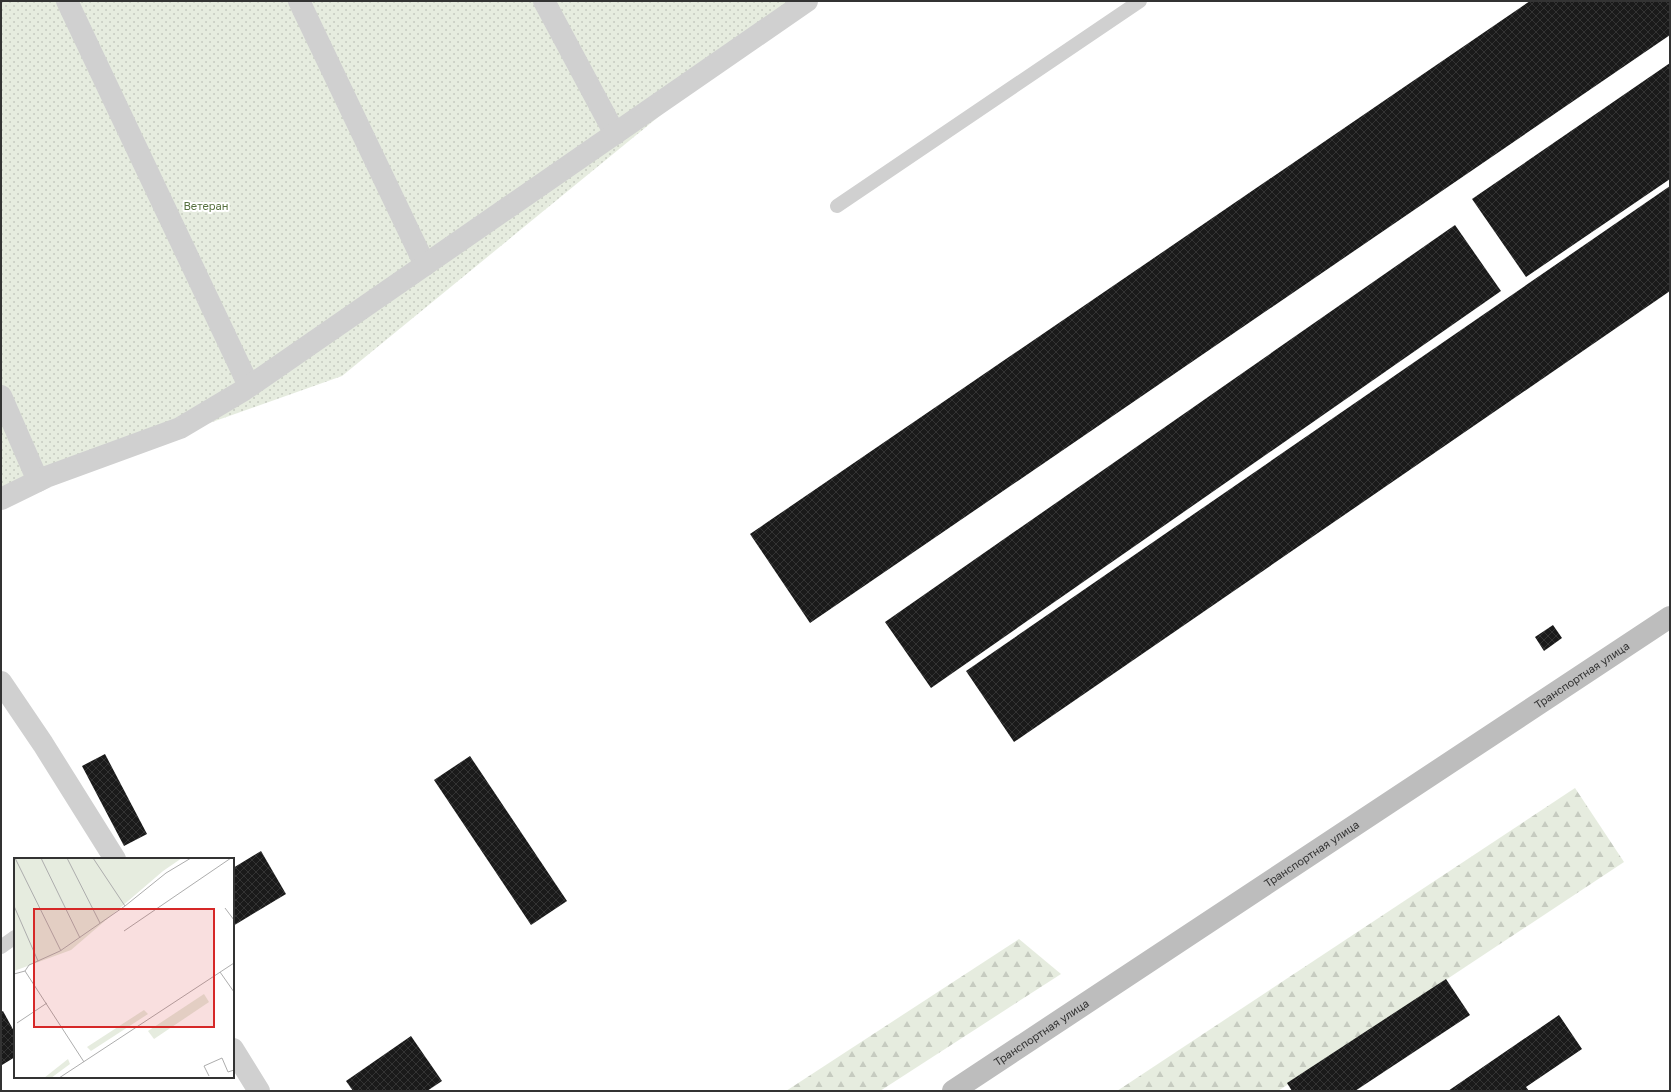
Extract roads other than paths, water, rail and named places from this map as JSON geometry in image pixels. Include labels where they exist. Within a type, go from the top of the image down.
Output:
[{"type":"main road","name":"Транспортная улица","points":[[953,1091],[1670,617]]},
{"type":"street","points":[[67,1],[250,386]]},
{"type":"street","points":[[299,1],[425,265]]},
{"type":"street","points":[[544,1],[615,134]]},
{"type":"street","points":[[1,499],[38,481],[180,428],[250,386],[807,1]]},
{"type":"street","points":[[1,396],[38,481]]},
{"type":"street","points":[[1,682],[43,744],[114,858]]},
{"type":"street","points":[[234,1051],[259,1091]]},
{"type":"lane","points":[[837,206],[1140,1]]},
{"type":"lane","points":[[1,947],[14,938]]},
{"type":"park label","name":"Ветеран","points":[[206,206]]}]
